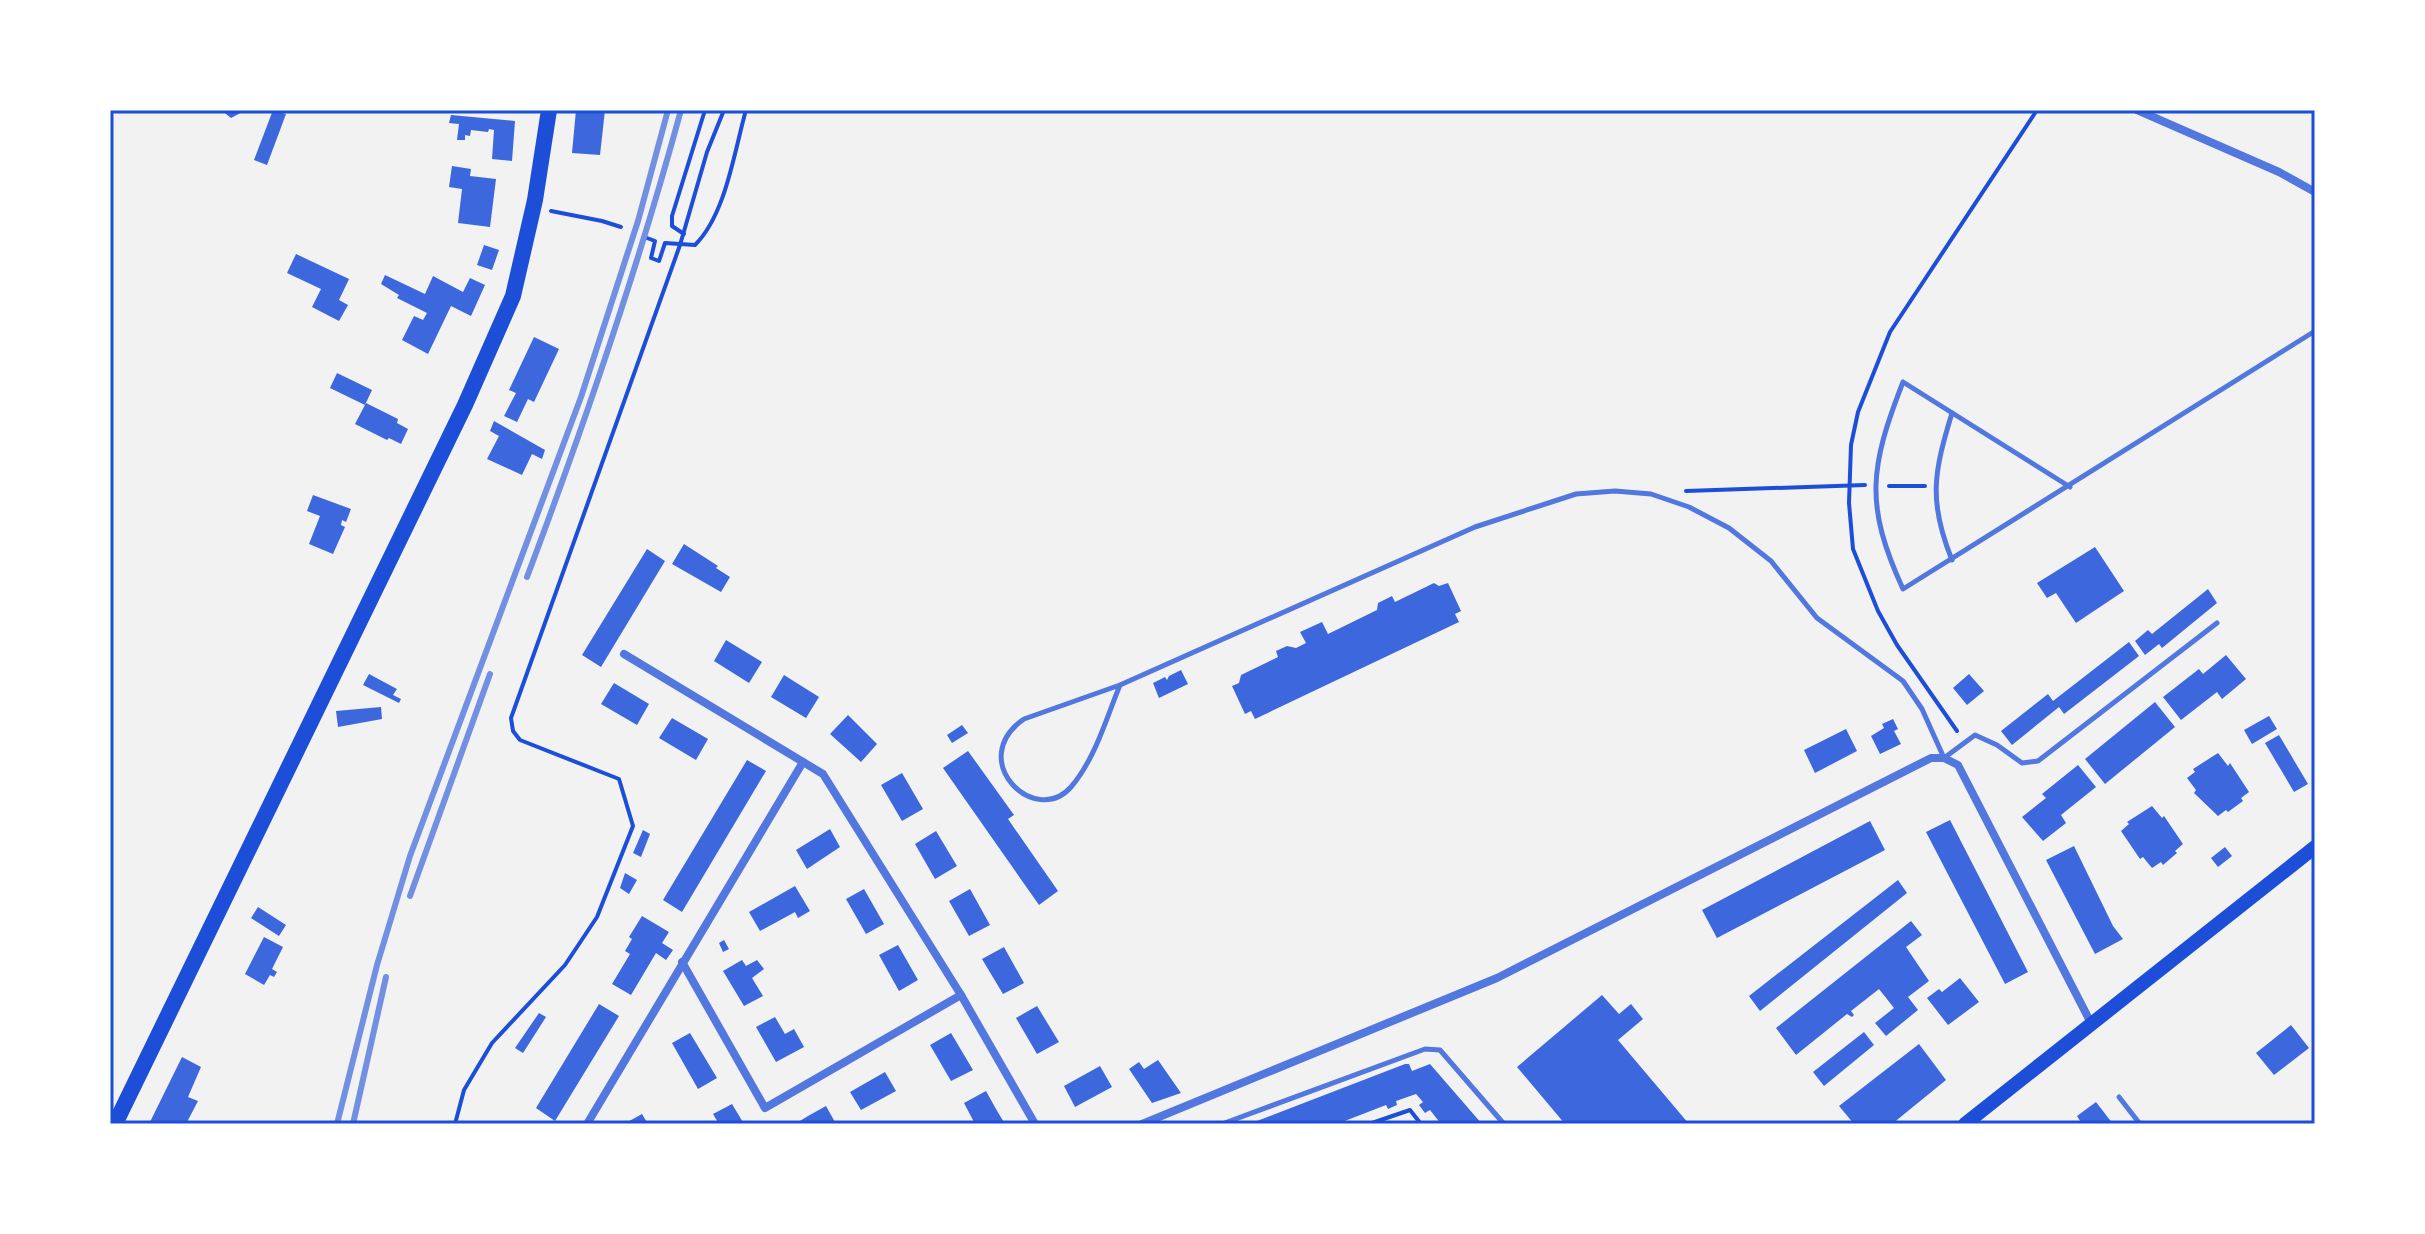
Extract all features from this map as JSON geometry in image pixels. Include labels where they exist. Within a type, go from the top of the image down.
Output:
[{"type":"main road","points":[[534,204],[542,110]]},
{"type":"main road","points":[[115,1124],[465,405],[513,296],[534,204],[549,110]]},
{"type":"main road","points":[[1965,1124],[2315,847]]},
{"type":"street","points":[[2137,110],[2279,172],[2315,192]]},
{"type":"street","points":[[624,654],[823,774],[961,995],[1035,1124]]},
{"type":"street","points":[[1142,1124],[1497,978],[1931,758],[1944,758],[1958,765],[2091,1023]]},
{"type":"street","points":[[587,1124],[803,762]]},
{"type":"street","points":[[682,962],[765,1108],[961,995]]},
{"type":"lane","points":[[2070,487],[1903,382],[1882,436],[1875,485],[1888,555],[1903,589],[2070,487],[2315,331]]},
{"type":"lane","points":[[1952,413],[1938,456],[1935,487],[1937,513],[1952,560]]},
{"type":"lane","points":[[1120,685],[1091,756],[1069,790],[1048,799],[1025,797],[1007,778],[1001,762],[1003,742],[1013,727],[1024,719],[1120,685],[1475,527],[1576,494],[1615,491],[1651,494],[1689,507],[1729,528],[1771,561],[1817,618],[1903,681],[1922,709],[1944,758],[1975,735],[1997,745],[2022,763],[2038,761],[2217,623]]},
{"type":"lane","points":[[1222,1124],[1425,1049],[1440,1050],[1504,1124]]},
{"type":"lane","points":[[2119,1097],[2140,1124]]},
{"type":"path","points":[[684,234],[672,226],[672,216],[705,110]]},
{"type":"path","points":[[455,1124],[464,1090],[492,1043],[565,965],[597,917],[633,826],[619,779],[520,740],[513,731],[511,718],[684,234],[707,152],[724,110]]},
{"type":"path","points":[[647,238],[655,241],[651,258],[659,261],[665,243],[695,245],[708,232],[717,213],[746,110]]},
{"type":"path","points":[[1964,741],[1897,645],[1878,611],[1853,549],[1849,484],[1851,445],[1858,412],[1890,332],[2037,110]]},
{"type":"path","points":[[534,204],[621,227]]},
{"type":"path","points":[[1651,494],[1702,489],[1849,484],[1935,487]]},
{"type":"path","points":[[1369,1124],[1410,1110],[1421,1124]]},
{"type":"building","points":[[221,110],[246,110],[231,118]]},
{"type":"building","points":[[273,110],[286,114],[267,165],[254,160]]},
{"type":"building","points":[[576,110],[605,110],[600,155],[572,153]]},
{"type":"building","points":[[451,115],[515,121],[512,161],[492,159],[494,130],[471,130],[470,136],[465,135],[465,140],[457,140],[459,124],[449,123]]},
{"type":"building","points":[[452,166],[471,169],[470,176],[496,179],[490,227],[458,223],[462,189],[449,187]]},
{"type":"building","points":[[484,245],[499,250],[492,270],[477,265]]},
{"type":"building","points":[[296,254],[349,279],[339,300],[348,305],[339,321],[312,307],[321,289],[287,273]]},
{"type":"building","points":[[385,275],[425,294],[433,276],[463,292],[470,278],[485,285],[471,316],[451,306],[428,354],[402,340],[414,316],[423,320],[427,313],[397,298],[399,295],[381,284]]},
{"type":"building","points":[[534,337],[559,349],[534,402],[528,399],[517,422],[504,416],[516,393],[509,390]]},
{"type":"building","points":[[337,373],[372,390],[365,405],[330,388]]},
{"type":"building","points":[[366,403],[398,419],[397,423],[408,429],[401,444],[355,424]]},
{"type":"building","points":[[494,421],[545,450],[542,459],[532,454],[522,475],[487,459],[499,436],[490,431]]},
{"type":"building","points":[[313,495],[351,509],[346,522],[342,520],[341,525],[345,527],[333,554],[309,544],[320,516],[307,511]]},
{"type":"building","points":[[684,544],[730,577],[721,592],[672,564]]},
{"type":"building","points":[[2095,547],[2124,591],[2076,623],[2056,593],[2047,598],[2037,583]]},
{"type":"building","points":[[647,549],[665,561],[601,667],[582,655]]},
{"type":"building","points":[[1434,583],[1439,586],[1448,583],[1461,611],[1455,614],[1459,622],[1255,719],[1251,711],[1245,714],[1232,686],[1239,683],[1241,675],[1278,657],[1276,651],[1306,643],[1300,632],[1322,622],[1328,634],[1377,610],[1378,603],[1392,596],[1395,602]]},
{"type":"building","points":[[2208,589],[2217,603],[2162,648],[2159,644],[2145,655],[2135,641],[2148,630],[2152,634]]},
{"type":"building","points":[[726,640],[762,662],[749,683],[714,661]]},
{"type":"building","points":[[2129,642],[2139,656],[2064,714],[2059,707],[2012,745],[2001,731],[2048,694],[2053,701]]},
{"type":"building","points":[[2226,655],[2246,679],[2222,699],[2217,692],[2181,720],[2163,697],[2199,669],[2203,674]]},
{"type":"building","points":[[1181,670],[1188,684],[1159,698],[1153,683],[1165,677],[1167,680]]},
{"type":"building","points":[[369,674],[397,689],[393,695],[401,699],[399,703],[363,685]]},
{"type":"building","points":[[1969,674],[1984,691],[1967,705],[1953,688]]},
{"type":"building","points":[[784,675],[819,697],[806,718],[771,697]]},
{"type":"building","points":[[614,683],[649,704],[637,725],[601,704]]},
{"type":"building","points":[[2155,702],[2175,727],[2105,784],[2085,759]]},
{"type":"building","points":[[381,707],[382,719],[338,727],[336,711]]},
{"type":"building","points":[[848,715],[877,744],[861,762],[830,734]]},
{"type":"building","points":[[2269,716],[2277,729],[2252,744],[2244,730]]},
{"type":"building","points":[[672,718],[708,739],[696,760],[659,738]]},
{"type":"building","points":[[1893,719],[1898,729],[1894,731],[1901,744],[1880,754],[1871,736],[1884,728],[1882,724]]},
{"type":"building","points":[[962,725],[968,733],[952,743],[947,735]]},
{"type":"building","points":[[1846,729],[1857,751],[1815,773],[1804,750]]},
{"type":"building","points":[[2279,735],[2308,784],[2294,792],[2265,743]]},
{"type":"building","points":[[968,751],[1014,815],[1008,819],[1058,891],[1039,905],[943,768]]},
{"type":"building","points":[[2218,753],[2228,766],[2230,763],[2249,792],[2241,798],[2243,801],[2218,816],[2194,793],[2196,790],[2187,778],[2195,772],[2193,769]]},
{"type":"building","points":[[747,760],[766,771],[682,912],[663,900]]},
{"type":"building","points":[[2078,765],[2096,787],[2061,815],[2066,823],[2043,841],[2022,817],[2046,798],[2042,794]]},
{"type":"building","points":[[902,773],[923,809],[902,821],[881,785]]},
{"type":"building","points":[[2152,806],[2162,818],[2164,816],[2183,844],[2163,865],[2161,862],[2152,868],[2143,857],[2140,859],[2121,831],[2129,824],[2127,822]]},
{"type":"building","points":[[1950,820],[2028,972],[2005,984],[1926,832]]},
{"type":"building","points":[[1870,821],[1885,850],[1717,938],[1702,910]]},
{"type":"building","points":[[830,829],[840,847],[807,869],[796,850]]},
{"type":"building","points":[[643,830],[650,834],[641,857],[633,853]]},
{"type":"building","points":[[936,831],[957,866],[935,879],[915,844]]},
{"type":"building","points":[[2074,846],[2113,926],[2123,939],[2095,954],[2046,860]]},
{"type":"building","points":[[2225,847],[2232,856],[2218,867],[2211,858]]},
{"type":"building","points":[[625,873],[637,880],[629,894],[620,888]]},
{"type":"building","points":[[1898,880],[1907,893],[1760,1011],[1749,996]]},
{"type":"building","points":[[795,886],[810,911],[798,918],[795,912],[760,931],[749,912]]},
{"type":"building","points":[[864,889],[884,924],[866,934],[846,899]]},
{"type":"building","points":[[970,889],[990,925],[969,936],[949,901]]},
{"type":"building","points":[[258,907],[286,925],[279,936],[251,918]]},
{"type":"building","points":[[642,916],[669,932],[662,943],[673,950],[666,960],[656,953],[631,995],[612,984],[630,954],[625,951],[632,939],[629,937]]},
{"type":"building","points":[[1911,921],[1922,935],[1906,947],[1929,981],[1908,997],[1918,1010],[1886,1036],[1875,1023],[1894,1008],[1879,989],[1851,1011],[1852,1017],[1847,1014],[1796,1055],[1776,1028]]},
{"type":"building","points":[[264,937],[283,947],[272,969],[277,972],[274,977],[270,975],[264,985],[245,974]]},
{"type":"building","points":[[724,940],[729,949],[723,952],[719,943]]},
{"type":"building","points":[[898,945],[918,980],[899,991],[879,955]]},
{"type":"building","points":[[1004,947],[1024,983],[1003,994],[982,959]]},
{"type":"building","points":[[742,960],[746,966],[757,960],[764,969],[752,978],[763,996],[744,1006],[723,971]]},
{"type":"building","points":[[1960,978],[1979,1002],[1948,1025],[1927,998],[1939,989],[1942,992]]},
{"type":"building","points":[[1602,995],[1619,1014],[1631,1004],[1643,1019],[1618,1040],[1689,1124],[1565,1124],[1517,1067]]},
{"type":"building","points":[[599,1004],[619,1016],[555,1121],[536,1108]]},
{"type":"building","points":[[1037,1006],[1059,1042],[1037,1054],[1016,1018]]},
{"type":"building","points":[[539,1013],[546,1017],[523,1053],[515,1048]]},
{"type":"building","points":[[775,1017],[785,1034],[794,1029],[804,1047],[776,1062],[756,1027]]},
{"type":"building","points":[[2291,1025],[2309,1048],[2274,1075],[2256,1053]]},
{"type":"building","points":[[1864,1032],[1874,1045],[1824,1086],[1813,1072]]},
{"type":"building","points":[[690,1033],[717,1078],[698,1089],[672,1043]]},
{"type":"building","points":[[951,1033],[973,1070],[951,1081],[930,1045]]},
{"type":"building","points":[[1919,1044],[1946,1080],[1892,1124],[1854,1124],[1839,1106]]},
{"type":"building","points":[[182,1057],[201,1067],[188,1097],[198,1101],[186,1124],[149,1124]]},
{"type":"building","points":[[1158,1060],[1181,1093],[1152,1103],[1129,1069],[1139,1062],[1144,1069]]},
{"type":"building","points":[[1409,1064],[1412,1071],[1430,1064],[1482,1124],[1441,1124],[1430,1110],[1425,1113],[1419,1105],[1423,1102],[1416,1094],[1396,1101],[1397,1105],[1388,1109],[1386,1105],[1337,1124],[1249,1124]]},
{"type":"building","points":[[1100,1066],[1112,1087],[1075,1107],[1064,1086]]},
{"type":"building","points":[[885,1072],[896,1091],[861,1110],[850,1092]]},
{"type":"building","points":[[986,1091],[1005,1124],[971,1124],[974,1122],[964,1103]]},
{"type":"building","points":[[2096,1102],[2113,1124],[2082,1124],[2077,1116]]},
{"type":"building","points":[[732,1104],[744,1124],[719,1124],[713,1114]]},
{"type":"building","points":[[826,1106],[836,1124],[795,1124],[808,1116]]},
{"type":"building","points":[[642,1114],[648,1124],[624,1124]]},
{"type":"railway","points":[[337,1124],[377,965],[410,856],[581,397],[638,221],[668,110]]},
{"type":"railway","points":[[527,577],[610,345],[681,110]]},
{"type":"railway","points":[[410,896],[490,674]]},
{"type":"railway","points":[[353,1124],[386,977]]}]
